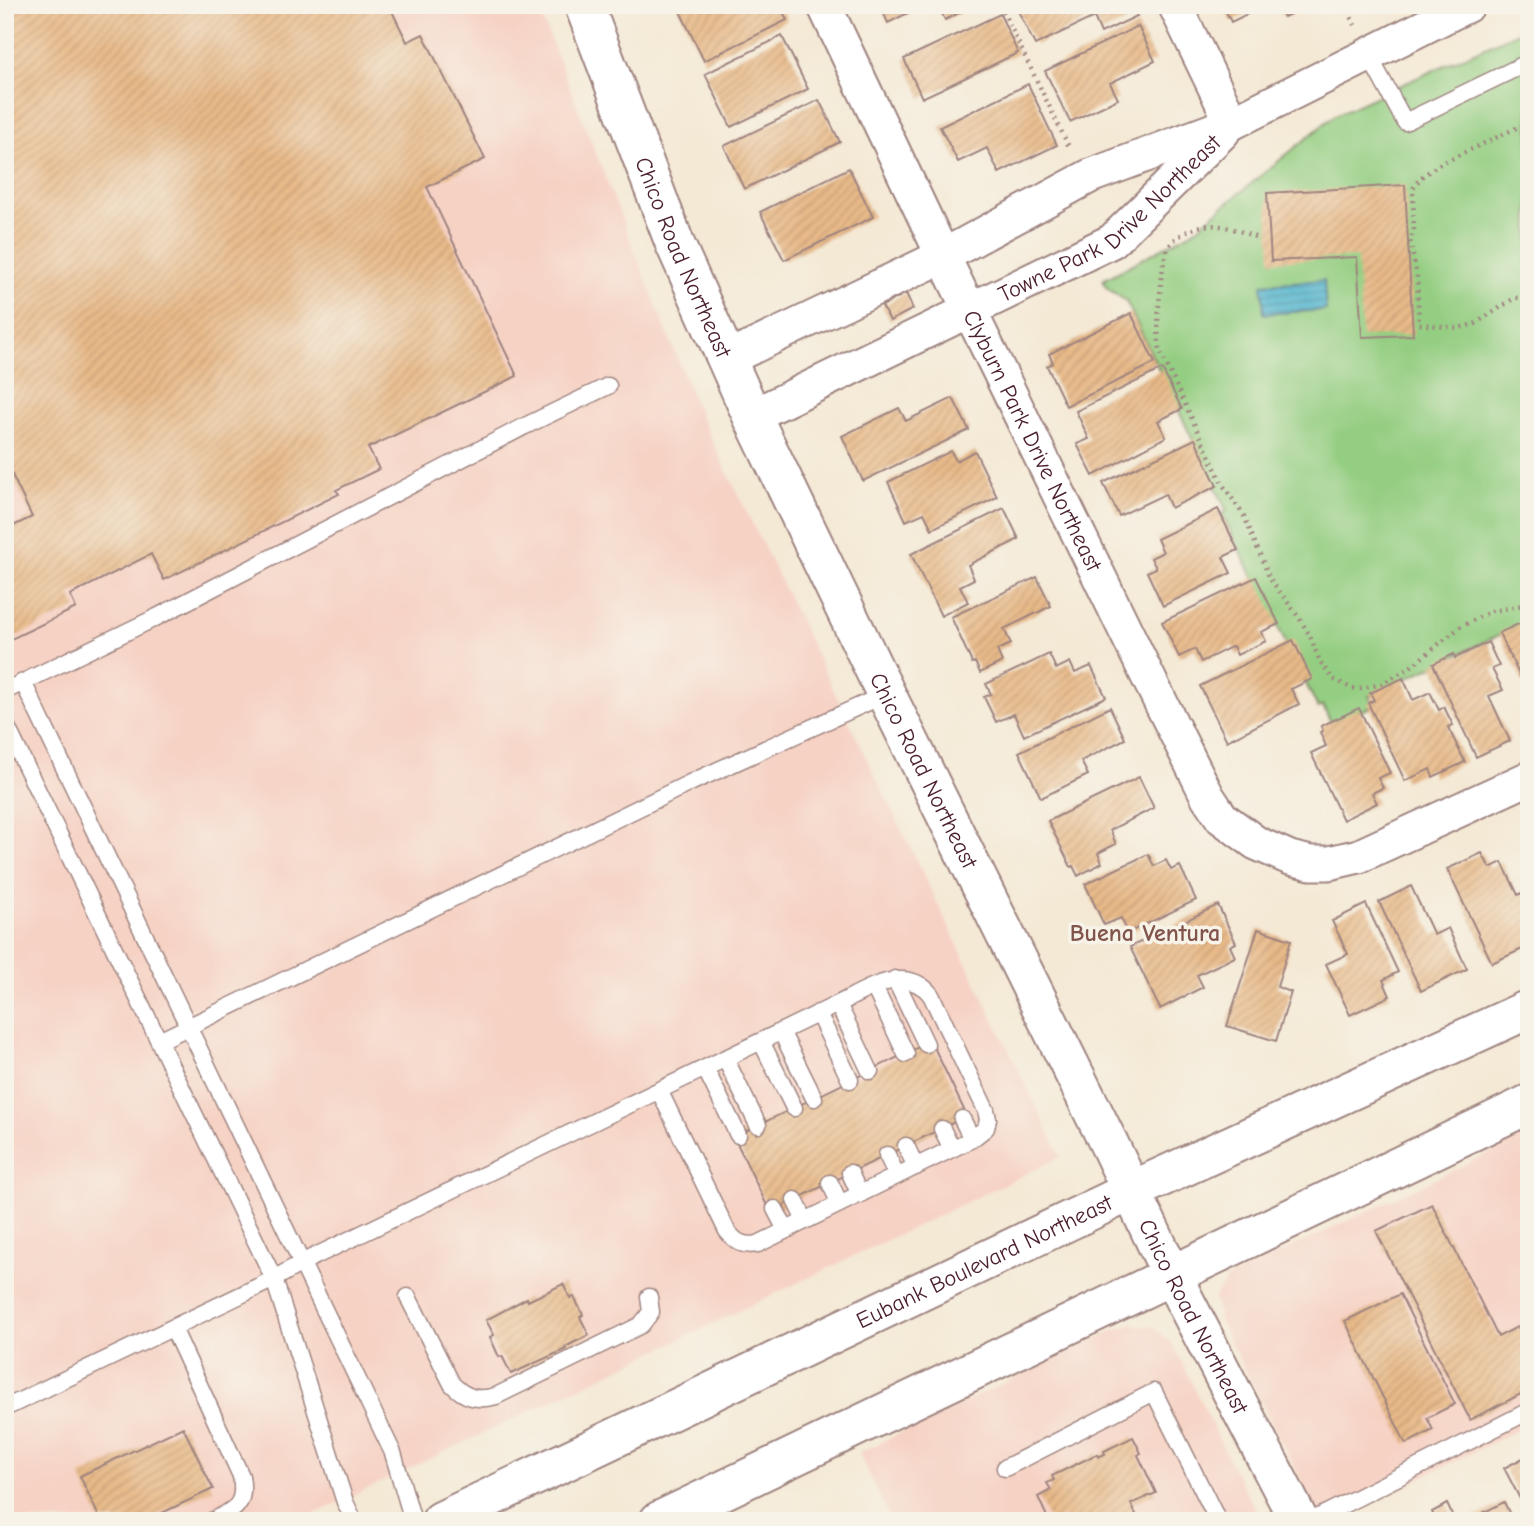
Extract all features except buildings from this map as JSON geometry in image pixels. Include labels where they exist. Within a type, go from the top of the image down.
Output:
[{"type":"main road","name":"Chico Road Northeast","points":[[584,5],[675,244],[752,416],[1172,1276],[1299,1521]]},
{"type":"main road","name":"Eubank Boulevard Northeast","points":[[441,1521],[1131,1191],[1529,1009]]},
{"type":"main road","points":[[659,1521],[1529,1104]]},
{"type":"street","name":"Clyburn Park Drive Northeast","points":[[824,5],[943,256],[1208,797],[1222,818],[1256,843],[1290,858],[1311,863],[1344,861],[1529,778]]},
{"type":"street","points":[[1175,5],[1233,123]]},
{"type":"street","name":"Towne Park Drive Northeast","points":[[752,416],[1112,241],[1233,123],[1362,40],[1468,5]]},
{"type":"street","name":"Towne Park Drive Northeast","points":[[727,359],[943,256],[1090,176],[1233,123]]},
{"type":"lane","points":[[1362,40],[1405,122],[1529,62]]},
{"type":"lane","points":[[5,691],[157,617],[523,427],[608,386]]},
{"type":"lane","points":[[23,682],[393,1453],[413,1521]]},
{"type":"lane","points":[[159,1041],[692,782],[886,694]]},
{"type":"lane","points":[[5,723],[274,1279],[345,1502],[354,1521]]},
{"type":"lane","points":[[895,979],[926,1044]]},
{"type":"lane","points":[[5,1408],[274,1279],[303,1262],[874,986],[895,979],[919,984],[931,995],[986,1110],[986,1128],[972,1139],[840,1205],[752,1245],[740,1243],[732,1236],[659,1090]]},
{"type":"lane","points":[[874,986],[906,1054]]},
{"type":"lane","points":[[838,1004],[870,1071]]},
{"type":"lane","points":[[818,1013],[850,1080]]},
{"type":"lane","points":[[782,1031],[814,1098]]},
{"type":"lane","points":[[761,1041],[794,1108]]},
{"type":"lane","points":[[725,1058],[758,1125]]},
{"type":"lane","points":[[705,1068],[738,1135]]},
{"type":"lane","points":[[962,1119],[972,1139]]},
{"type":"lane","points":[[942,1129],[952,1149]]},
{"type":"lane","points":[[906,1146],[916,1167]]},
{"type":"lane","points":[[887,1155],[897,1176]]},
{"type":"lane","points":[[850,1173],[860,1195]]},
{"type":"lane","points":[[830,1183],[840,1205]]},
{"type":"lane","points":[[794,1200],[805,1221]]},
{"type":"lane","points":[[775,1209],[786,1230]]},
{"type":"lane","points":[[408,1297],[452,1384],[470,1398],[483,1399],[496,1396],[640,1325],[651,1312],[649,1297]]},
{"type":"lane","points":[[173,1328],[241,1476],[243,1493],[237,1506],[212,1521]]},
{"type":"lane","points":[[1005,1468],[1154,1392],[1218,1521]]},
{"type":"lane","points":[[1311,1521],[1529,1411]]},
{"type":"path","points":[[1000,5],[1074,159]]},
{"type":"path","points":[[1345,5],[1362,40]]},
{"type":"path","points":[[1529,122],[1438,165],[1420,178],[1413,189],[1414,231],[1410,241],[1417,275],[1419,324],[1458,328],[1475,324],[1513,299],[1529,295]]},
{"type":"path","points":[[1255,237],[1228,226],[1213,224],[1192,228],[1173,240],[1167,250],[1160,290],[1157,328],[1160,351],[1223,485],[1244,516],[1270,579],[1310,636],[1325,671],[1333,679],[1351,688],[1360,689],[1381,684],[1408,669],[1460,627],[1492,611],[1529,604]]},
{"type":"shaded area","points":[[5,5],[537,5],[701,418],[1061,1157],[300,1521],[5,1521]]},
{"type":"shaded area","points":[[1529,1134],[1529,1424],[1334,1521],[1322,1521],[1220,1322],[1214,1298],[1228,1278]]},
{"type":"shaded area","points":[[1132,1325],[1154,1327],[1174,1346],[1262,1521],[891,1521],[859,1453],[1116,1329]]},
{"type":"green space","points":[[1529,27],[1529,621],[1369,696],[1373,706],[1332,725],[1323,706],[1318,708],[1222,514],[1227,511],[1126,301],[1107,288],[1103,280],[1192,232],[1335,115]]},
{"type":"water","points":[[1324,280],[1326,310],[1264,314],[1262,284]]},
{"type":"district","name":"Buena Ventura","points":[[1145,933]]}]
